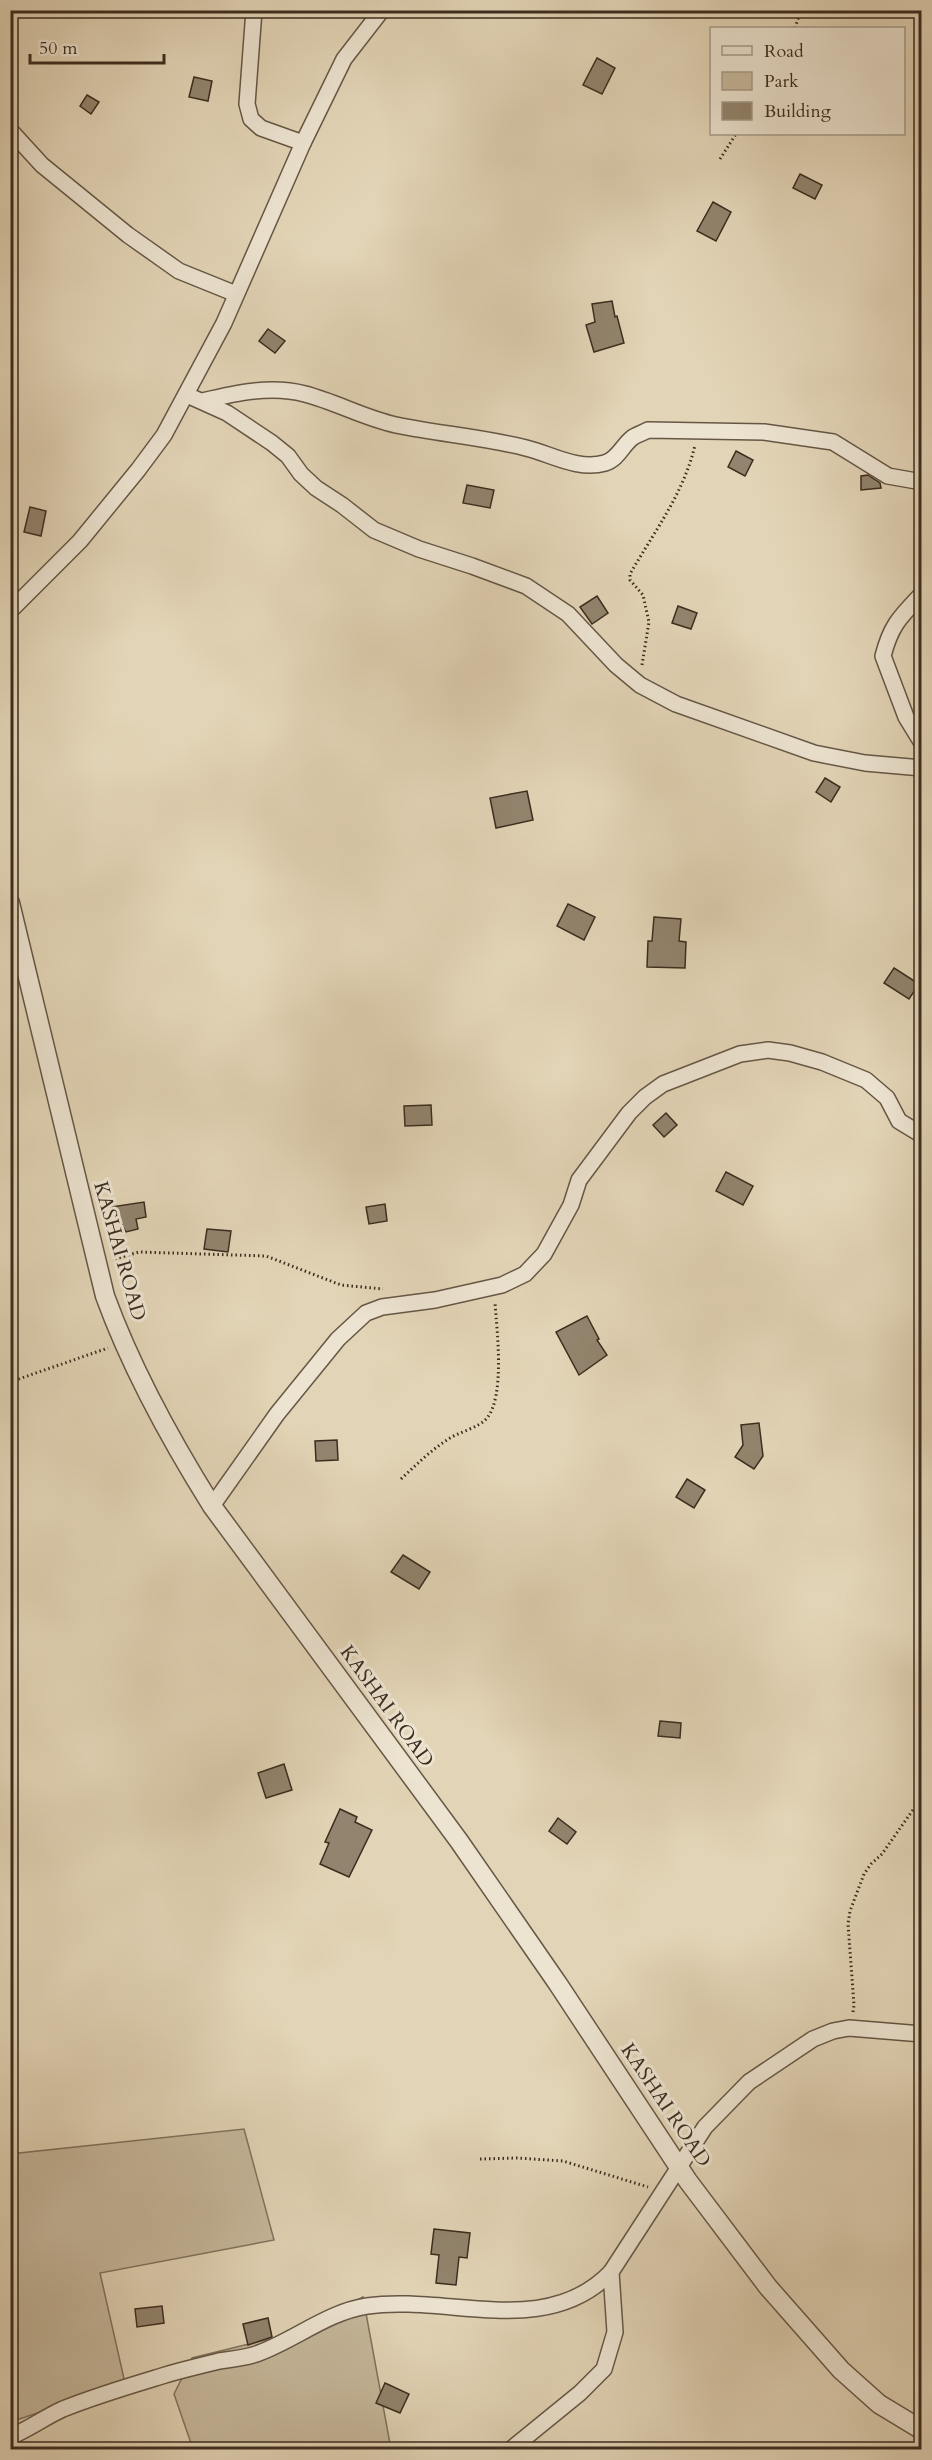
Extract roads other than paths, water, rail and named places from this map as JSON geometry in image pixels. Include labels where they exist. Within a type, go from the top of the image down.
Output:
[{"type":"street","points":[[254,10],[247,104],[251,119],[261,128],[303,143]]},
{"type":"street","points":[[10,611],[80,541],[164,435],[187,395],[236,294],[303,143],[344,59],[382,10]]},
{"type":"street","points":[[10,130],[42,165],[128,235],[179,271],[236,294]]},
{"type":"street","points":[[202,401],[242,391],[288,391],[306,394],[375,421],[487,439],[528,448],[576,464],[607,462],[619,454],[632,438],[648,430],[765,432],[833,442],[888,476],[921,482]]},
{"type":"street","points":[[187,395],[227,413],[272,443],[288,456],[316,488],[374,530],[419,549],[526,586],[568,614],[616,665],[640,685],[676,704],[813,753],[865,763],[921,768]]},
{"type":"street","points":[[921,594],[894,626],[883,656],[906,717],[921,743]]},
{"type":"street","name":"KASHAI ROAD","points":[[10,903],[105,1296],[123,1343],[153,1405],[212,1506],[459,1841],[679,2165],[768,2287],[841,2370],[879,2404],[921,2430]]},
{"type":"street","points":[[212,1506],[277,1414],[354,1322],[366,1313],[382,1307],[494,1287],[525,1274],[544,1254],[571,1205],[579,1180],[629,1113],[663,1084],[740,1054],[768,1050],[790,1053],[822,1062],[866,1080],[887,1098],[899,1121],[921,1135]]},
{"type":"street","points":[[10,2437],[61,2410],[99,2396],[163,2376],[256,2354],[283,2344],[343,2311],[369,2306],[417,2305],[515,2310],[548,2306],[581,2296],[597,2286],[610,2272],[705,2127],[749,2082],[813,2039],[833,2031],[849,2028],[921,2034]]},
{"type":"street","points":[[510,2450],[580,2393],[604,2369],[615,2332],[610,2272]]}]
